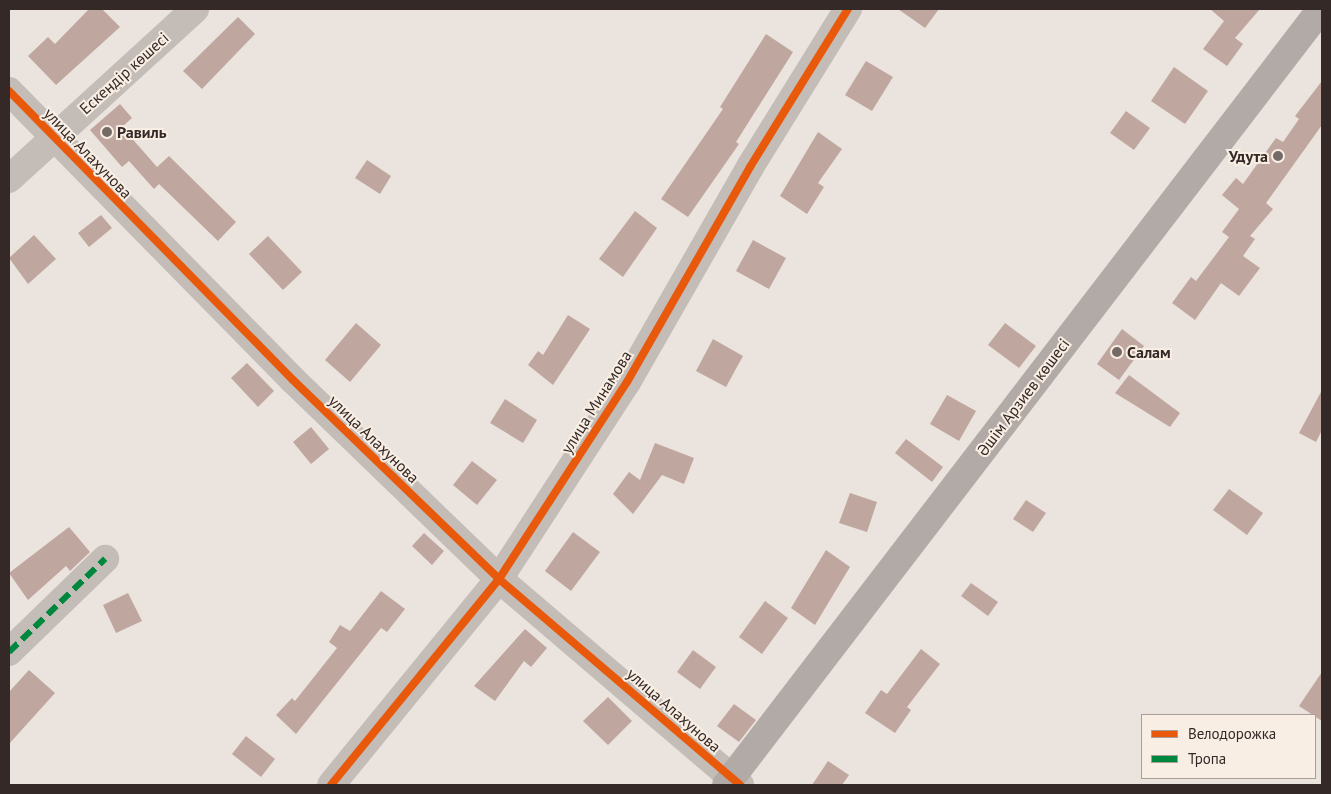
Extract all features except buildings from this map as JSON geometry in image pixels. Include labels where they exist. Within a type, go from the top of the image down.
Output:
[{"type":"main road","name":"Әшім Арзиев көшесі","points":[[733,783],[1321,9]]},
{"type":"street","name":"Ескендір көшесі","points":[[9,179],[195,9]]},
{"type":"street","name":"улица Минамова","points":[[331,785],[499,578],[627,382],[750,167],[848,9]]},
{"type":"street","name":"улица Алахунова","points":[[9,91],[293,380],[499,578],[733,783]]},
{"type":"street","points":[[9,652],[105,559]]},
{"type":"marked path","points":[[9,652],[105,559]]},
{"type":"cycle path","points":[[331,785],[499,579],[627,382],[750,167],[848,9]]},
{"type":"cycle path","points":[[9,91],[293,380],[499,579],[740,785]]},
{"type":"place","name":"Равиль","points":[[107,132]]},
{"type":"place","name":"Удута","points":[[1278,156]]},
{"type":"place","name":"Салам","points":[[1117,352]]}]
